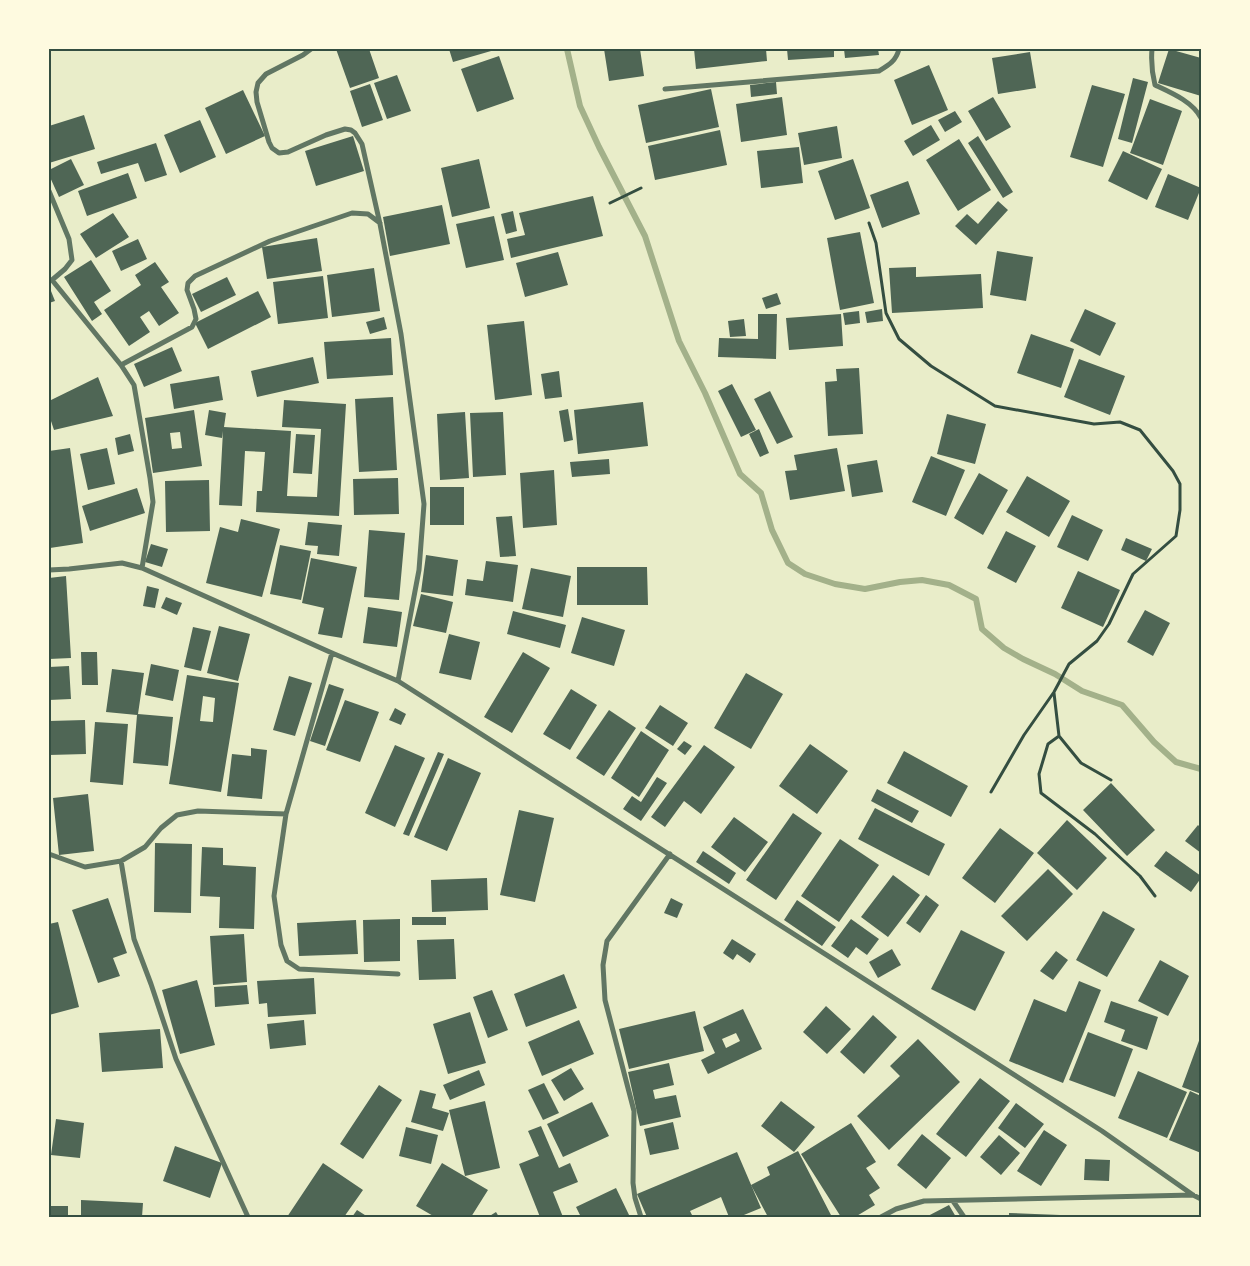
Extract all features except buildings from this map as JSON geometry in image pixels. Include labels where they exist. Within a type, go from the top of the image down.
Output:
[{"type":"street","points":[[311,49],[303,56],[266,74],[258,83],[256,92],[257,102],[269,142],[272,148],[279,153],[288,152],[326,135],[346,129],[355,133],[362,144],[380,224],[401,334],[424,504],[419,570],[398,680]]},
{"type":"street","points":[[665,89],[879,71],[893,63],[899,49]]},
{"type":"street","points":[[1152,49],[1152,75],[1155,85],[1190,104],[1198,111],[1201,118]]},
{"type":"street","points":[[49,191],[69,240],[72,260],[52,280],[121,365],[134,385],[153,502],[142,568]]},
{"type":"street","points":[[121,365],[192,327],[196,320],[187,290],[188,283],[195,276],[270,240],[352,213],[368,214],[380,224]]},
{"type":"street","points":[[49,570],[122,563],[142,568],[332,653],[398,680],[1102,1131],[1201,1199]]},
{"type":"street","points":[[332,653],[286,814],[274,896],[281,945],[287,961],[299,969],[398,974]]},
{"type":"street","points":[[49,854],[85,867],[120,862],[145,848],[161,828],[177,815],[198,811],[286,814]]},
{"type":"street","points":[[642,1217],[635,1198],[633,1183],[634,1111],[605,1000],[603,965],[607,941],[670,854]]},
{"type":"street","points":[[120,862],[134,939],[176,1058],[248,1217]]},
{"type":"street","points":[[882,1217],[896,1209],[924,1201],[1193,1195]]},
{"type":"street","points":[[953,1201],[964,1217]]},
{"type":"path","points":[[610,203],[641,188]]},
{"type":"path","points":[[869,223],[876,243],[886,313],[899,339],[931,366],[995,406],[1094,424],[1120,422],[1140,430],[1173,470],[1180,484],[1180,510],[1176,536],[1133,574],[1109,624],[1097,642],[1069,664],[1054,692],[1024,735],[991,792]]},
{"type":"path","points":[[1054,692],[1059,736],[1081,763],[1112,780]]},
{"type":"path","points":[[1059,736],[1048,744],[1039,774],[1041,794],[1095,834],[1140,876],[1156,896]]},
{"type":"waterway","points":[[567,49],[580,106],[645,236],[679,341],[705,393],[740,474],[761,493],[772,530],[788,563],[805,574],[835,584],[865,589],[922,580],[949,585],[976,599],[982,629],[1004,648],[1055,674],[1082,691],[1122,705],[1154,742],[1176,762],[1201,769]]}]
